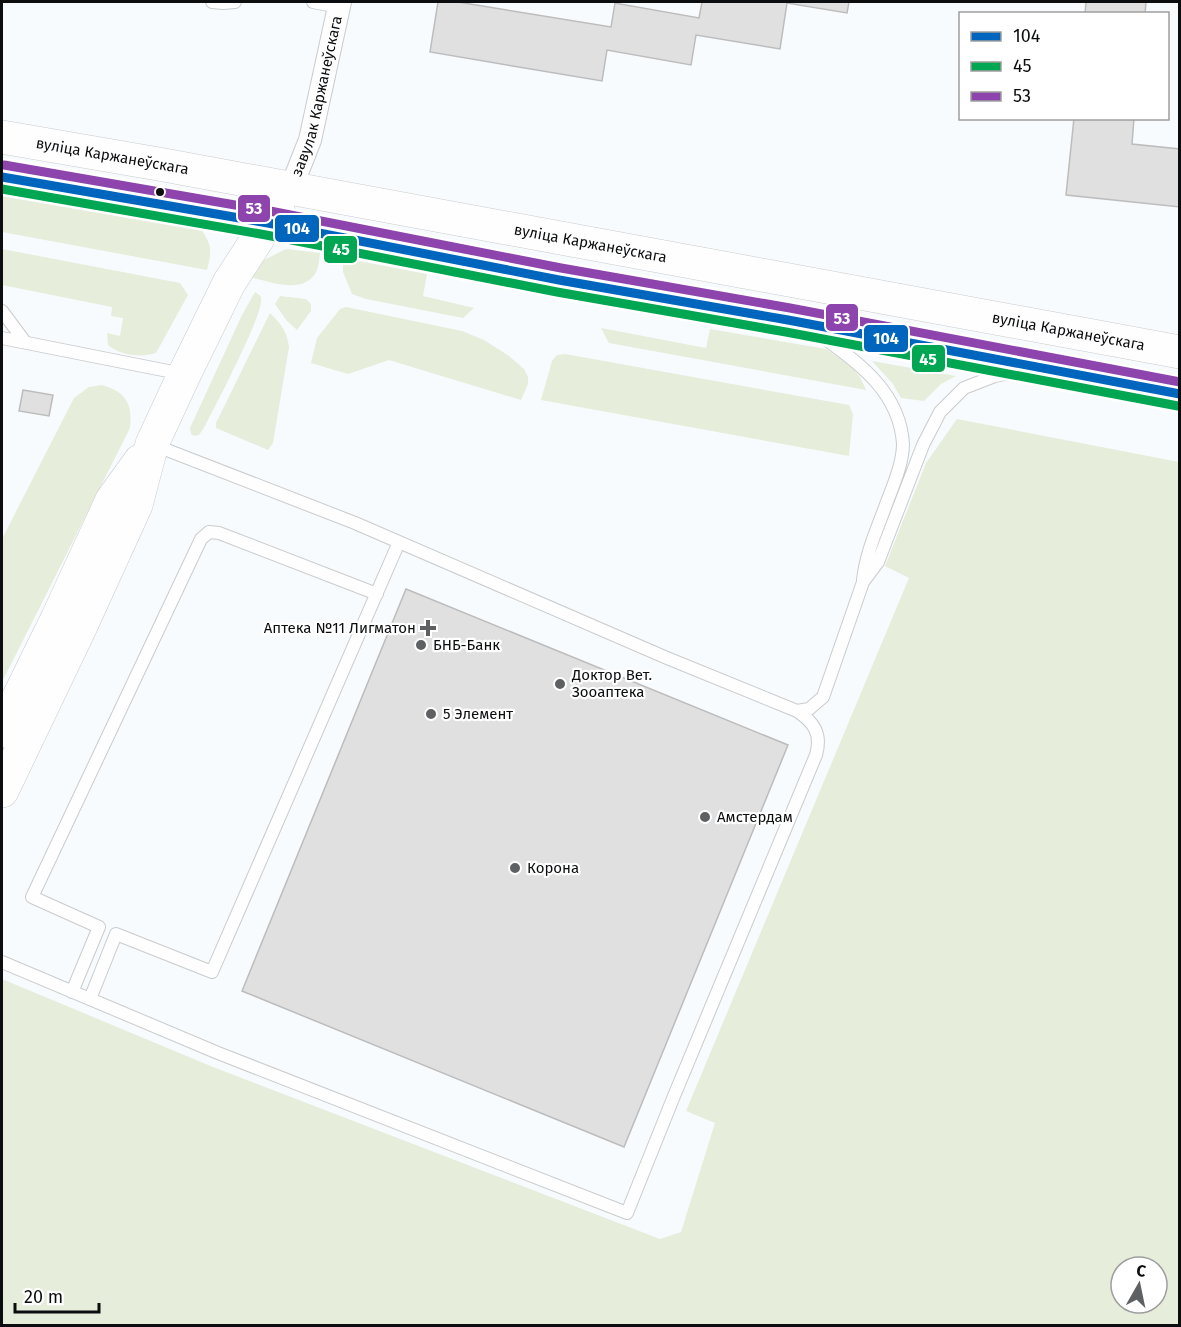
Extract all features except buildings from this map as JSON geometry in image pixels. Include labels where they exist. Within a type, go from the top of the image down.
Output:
[{"type":"main road","name":"вуліца Каржанеўскага","points":[[2,137],[1179,352]]},
{"type":"main road","points":[[2,177],[268,223],[559,280],[788,320],[1179,394]]},
{"type":"main road","points":[[2,791],[136,505],[152,444],[184,375],[229,284],[291,188]]},
{"type":"main road","points":[[2,731],[112,500],[152,444]]},
{"type":"street","name":"завулак Каржанеўскага","points":[[291,188],[310,140],[339,4]]},
{"type":"lane","points":[[212,2],[236,2]]},
{"type":"lane","points":[[313,2],[339,4]]},
{"type":"lane","points":[[2,311],[25,342]]},
{"type":"lane","points":[[788,320],[822,336],[857,361],[878,383],[892,403],[903,444],[900,462],[866,558],[863,582],[822,697],[809,709],[797,711]]},
{"type":"lane","points":[[2,338],[184,375]]},
{"type":"lane","points":[[863,582],[878,562],[923,445],[940,412],[964,388],[994,376],[1040,367]]},
{"type":"lane","points":[[2,962],[218,1053],[627,1213],[819,746],[814,725],[797,711],[399,542],[152,444]]},
{"type":"lane","points":[[72,992],[99,927],[32,897],[201,539],[209,532],[219,533],[377,594]]},
{"type":"lane","points":[[90,999],[116,934],[212,972],[399,542]]},
{"type":"green space","points":[[2,185],[199,226],[210,246],[207,270],[2,232]]},
{"type":"green space","points":[[2,249],[180,283],[188,295],[156,353],[130,355],[108,345],[107,333],[120,336],[123,318],[111,316],[112,307],[2,285]]},
{"type":"green space","points":[[286,249],[320,253],[317,270],[311,279],[295,285],[286,285],[250,277],[262,261]]},
{"type":"green space","points":[[343,258],[427,274],[423,296],[474,308],[463,318],[366,299],[352,294],[343,272]]},
{"type":"green space","points":[[255,292],[261,297],[260,307],[247,340],[205,426],[199,435],[194,436],[190,428],[242,315]]},
{"type":"green space","points":[[280,296],[306,299],[311,304],[311,311],[297,330],[287,321],[275,304]]},
{"type":"green space","points":[[346,307],[462,331],[484,340],[524,369],[528,377],[528,384],[521,400],[389,360],[348,374],[311,363],[317,338],[340,309]]},
{"type":"green space","points":[[270,313],[283,328],[289,347],[273,443],[268,450],[216,428],[216,423]]},
{"type":"green space","points":[[601,328],[706,348],[710,329],[826,349],[851,366],[860,377],[866,390],[609,343]]},
{"type":"green space","points":[[565,354],[849,405],[853,414],[849,456],[541,400],[552,361],[557,355]]},
{"type":"green space","points":[[872,361],[956,376],[941,384],[924,401],[901,398],[893,384]]},
{"type":"green space","points":[[102,385],[117,391],[126,400],[130,412],[130,428],[2,682],[2,539],[74,398],[89,387]]},
{"type":"green space","points":[[957,419],[1179,462],[1179,1325],[2,1325],[2,979],[213,1067],[660,1239],[681,1232],[715,1123],[686,1111],[909,578],[885,566],[926,463]]},
{"type":"transit line","name":"53","points":[[4,165],[270,211],[561,268],[790,308],[1180,382]]},
{"type":"transit line","name":"104","points":[[2,177],[268,223],[559,280],[788,320],[1180,394]]},
{"type":"transit line","name":"45","points":[[2,189],[266,235],[557,292],[786,332],[1178,406]]},
{"type":"place","name":"Аптека №11 Лигматон","points":[[428,628]]},
{"type":"place","name":"БНБ-Банк","points":[[421,645]]},
{"type":"place","name":"Доктор Вет. Зооаптека","points":[[560,684]]},
{"type":"place","name":"5 Элемент","points":[[431,714]]},
{"type":"place","name":"Амстердам","points":[[705,817]]},
{"type":"place","name":"Корона","points":[[515,868]]}]
